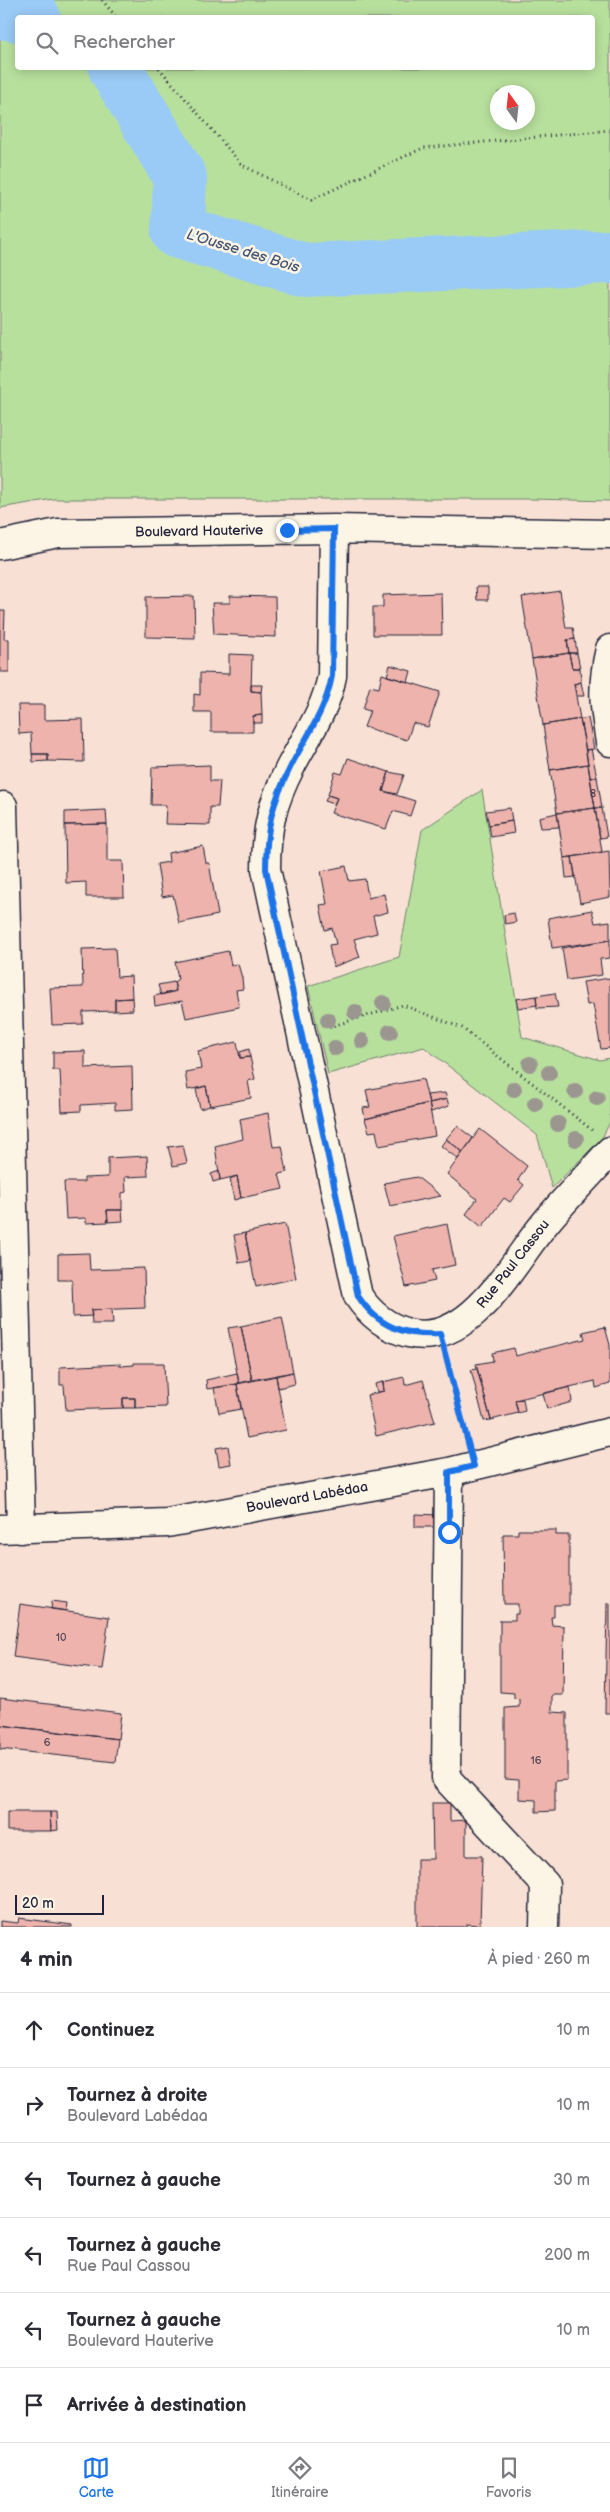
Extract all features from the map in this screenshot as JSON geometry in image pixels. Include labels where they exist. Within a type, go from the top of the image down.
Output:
[{"type":"street","name":"Boulevard Hauterive","points":[[0,545],[58,534],[334,529],[610,534]]},
{"type":"street","name":"Rue Paul Cassou","points":[[334,529],[332,666],[328,696],[321,716],[290,768],[275,802],[266,833],[266,869],[358,1296],[366,1308],[382,1322],[398,1330],[418,1335],[440,1334],[471,1317],[542,1226],[602,1141]]},
{"type":"street","points":[[610,649],[603,680],[603,696],[610,742]]},
{"type":"street","points":[[3,806],[10,1529]]},
{"type":"street","name":"Boulevard Labédaa","points":[[10,1529],[168,1522],[462,1469],[610,1432]]},
{"type":"street","points":[[462,1469],[446,1778],[545,1884],[544,1927]]},
{"type":"path","points":[[102,0],[114,15]]},
{"type":"path","points":[[161,70],[242,165],[311,200],[423,148],[610,130]]},
{"type":"path","points":[[302,1035],[403,1004],[462,1028],[602,1141]]},
{"type":"path","points":[[440,1334],[462,1469]]},
{"type":"green space","points":[[0,0],[610,0],[610,501],[531,499],[53,499],[0,508]]},
{"type":"green space","points":[[482,790],[522,1037],[600,1060],[610,1058],[610,1122],[602,1138],[552,1188],[537,1135],[424,1047],[328,1074],[308,986],[399,957],[422,830]]},
{"type":"building","points":[[476,587],[488,587],[488,600],[477,600]]},
{"type":"building","points":[[560,591],[566,628],[573,628],[575,639],[567,640],[569,653],[532,659],[522,597]]},
{"type":"building","points":[[441,593],[442,635],[373,635],[373,607],[383,607],[383,595]]},
{"type":"building","points":[[194,596],[195,638],[146,637],[146,597]]},
{"type":"building","points":[[230,596],[275,597],[276,637],[214,634],[212,603],[230,603]]},
{"type":"building","points":[[0,611],[5,611],[4,639],[9,639],[9,672],[0,672]]},
{"type":"building","points":[[575,639],[577,653],[569,653],[567,640]]},
{"type":"building","points":[[569,653],[577,653],[580,668],[572,668]]},
{"type":"building","points":[[569,653],[572,668],[580,668],[581,682],[574,684],[580,719],[543,725],[532,659]]},
{"type":"building","points":[[229,654],[252,655],[251,691],[261,692],[262,715],[253,716],[253,732],[211,732],[211,712],[194,712],[194,694],[200,695],[200,673],[229,674]]},
{"type":"building","points":[[390,665],[411,671],[408,682],[387,676]]},
{"type":"building","points":[[382,674],[440,692],[428,727],[413,723],[407,740],[364,727],[370,711],[363,709],[370,686],[379,688]]},
{"type":"building","points":[[581,682],[584,696],[577,696],[574,684]]},
{"type":"building","points":[[251,685],[262,685],[261,692],[251,691]]},
{"type":"building","points":[[18,705],[44,705],[44,720],[83,719],[84,762],[48,761],[48,754],[32,754],[31,733],[19,734]]},
{"type":"building","points":[[262,715],[262,723],[253,723],[253,716]]},
{"type":"building","points":[[588,718],[594,749],[586,750],[580,719]]},
{"type":"building","points":[[580,719],[588,764],[550,770],[543,725]]},
{"type":"building","points":[[591,749],[597,777],[590,778],[586,750]]},
{"type":"building","points":[[32,754],[48,754],[48,761],[33,762]]},
{"type":"building","points":[[348,758],[389,772],[383,791],[415,801],[410,816],[393,811],[386,829],[331,813],[337,798],[328,795],[335,772],[342,774]]},
{"type":"building","points":[[588,764],[595,808],[557,813],[550,770]]},
{"type":"building","points":[[210,765],[210,781],[220,781],[218,807],[210,807],[210,825],[165,824],[166,805],[151,805],[152,767]]},
{"type":"building","points":[[389,772],[404,775],[397,794],[383,791]]},
{"type":"building","points":[[597,777],[602,808],[595,808],[590,778]]},
{"type":"building","points":[[328,795],[337,798],[334,804],[325,801]]},
{"type":"building","points":[[510,808],[512,821],[489,825],[486,811]]},
{"type":"building","points":[[595,808],[602,852],[564,858],[557,813]]},
{"type":"building","points":[[595,808],[602,808],[607,837],[600,838]]},
{"type":"building","points":[[106,810],[107,824],[65,825],[65,812]]},
{"type":"building","points":[[557,813],[559,827],[541,828],[539,817]]},
{"type":"building","points":[[512,821],[514,833],[491,837],[489,825]]},
{"type":"building","points":[[107,824],[107,861],[123,861],[124,897],[86,897],[86,882],[66,883],[65,825]]},
{"type":"building","points":[[203,846],[206,863],[209,863],[218,915],[179,923],[173,895],[162,897],[157,864],[169,862],[168,853]]},
{"type":"building","points":[[609,851],[610,897],[580,903],[572,857]]},
{"type":"building","points":[[572,857],[575,877],[566,878],[564,858]]},
{"type":"building","points":[[346,866],[349,881],[365,879],[368,898],[384,894],[388,912],[373,916],[377,933],[354,939],[360,957],[333,967],[329,945],[336,944],[332,928],[325,930],[320,905],[327,904],[321,871]]},
{"type":"building","points":[[592,910],[595,923],[610,921],[610,940],[552,948],[548,918]]},
{"type":"building","points":[[514,913],[516,922],[505,924],[504,915]]},
{"type":"building","points":[[610,940],[610,958],[600,959],[602,975],[567,980],[562,948]]},
{"type":"building","points":[[115,948],[117,977],[131,976],[132,998],[115,999],[115,1011],[83,1012],[83,1024],[52,1025],[50,988],[83,987],[82,949]]},
{"type":"building","points":[[228,951],[231,965],[238,964],[242,978],[243,989],[236,990],[239,1007],[186,1018],[182,1001],[155,1006],[154,996],[176,991],[174,982],[178,979],[175,962]]},
{"type":"building","points":[[610,978],[610,1048],[601,1049],[593,1004],[587,1005],[583,982]]},
{"type":"building","points":[[174,982],[176,991],[161,995],[158,985]]},
{"type":"building","points":[[555,993],[558,1007],[537,1008],[536,996]]},
{"type":"building","points":[[536,996],[537,1005],[518,1008],[516,999]]},
{"type":"building","points":[[132,998],[133,1010],[115,1011],[115,999]]},
{"type":"building","points":[[237,1042],[240,1058],[250,1057],[255,1079],[248,1081],[251,1098],[210,1106],[206,1086],[188,1090],[185,1072],[201,1069],[198,1051]]},
{"type":"building","points":[[249,1049],[250,1057],[240,1058],[240,1052]]},
{"type":"building","points":[[85,1051],[85,1068],[132,1066],[133,1109],[115,1110],[115,1103],[81,1105],[81,1111],[62,1112],[60,1070],[53,1070],[53,1052]]},
{"type":"building","points":[[423,1079],[429,1103],[365,1119],[363,1108],[370,1107],[366,1090]]},
{"type":"building","points":[[206,1086],[210,1106],[200,1109],[196,1089]]},
{"type":"building","points":[[445,1093],[447,1099],[429,1103],[427,1095]]},
{"type":"building","points":[[447,1099],[449,1106],[431,1112],[429,1103]]},
{"type":"building","points":[[429,1103],[435,1136],[379,1146],[376,1131],[369,1132],[365,1119]]},
{"type":"building","points":[[268,1113],[273,1147],[282,1146],[287,1172],[279,1174],[283,1189],[241,1198],[237,1176],[220,1180],[215,1146],[243,1139],[240,1119]]},
{"type":"building","points":[[457,1126],[473,1138],[463,1152],[446,1139]]},
{"type":"building","points":[[480,1129],[527,1166],[518,1180],[524,1185],[510,1202],[504,1198],[482,1227],[466,1214],[477,1199],[447,1174]]},
{"type":"building","points":[[446,1139],[463,1152],[458,1159],[441,1146]]},
{"type":"building","points":[[183,1145],[187,1163],[173,1166],[168,1147]]},
{"type":"building","points":[[147,1156],[148,1176],[125,1177],[126,1192],[122,1193],[122,1210],[107,1210],[108,1222],[86,1223],[86,1218],[66,1219],[64,1182],[84,1182],[84,1178],[108,1177],[108,1158]]},
{"type":"building","points":[[219,1171],[220,1180],[213,1182],[211,1174]]},
{"type":"building","points":[[237,1176],[241,1198],[234,1200],[230,1179]]},
{"type":"building","points":[[417,1177],[441,1196],[390,1206],[384,1183]]},
{"type":"building","points":[[107,1210],[122,1210],[123,1221],[108,1222]]},
{"type":"building","points":[[285,1224],[296,1278],[256,1287],[245,1233]]},
{"type":"building","points":[[447,1224],[455,1265],[432,1270],[435,1281],[406,1287],[393,1236]]},
{"type":"building","points":[[245,1233],[250,1261],[239,1263],[234,1235]]},
{"type":"building","points":[[89,1253],[90,1270],[144,1268],[145,1308],[91,1310],[92,1316],[73,1317],[72,1280],[58,1280],[58,1254]]},
{"type":"building","points":[[112,1309],[113,1324],[92,1324],[91,1310]]},
{"type":"building","points":[[282,1317],[293,1372],[252,1380],[241,1326]]},
{"type":"building","points":[[241,1326],[252,1380],[239,1383],[228,1328]]},
{"type":"building","points":[[605,1327],[610,1345],[610,1384],[596,1388],[595,1381],[515,1400],[518,1413],[491,1420],[476,1364],[493,1361],[492,1353],[514,1348],[516,1356],[585,1339],[583,1332]]},
{"type":"building","points":[[134,1363],[164,1363],[166,1407],[135,1408],[135,1398],[123,1398],[123,1408],[66,1410],[64,1385],[60,1385],[60,1367],[121,1364],[121,1366],[134,1365]]},
{"type":"building","points":[[477,1369],[491,1420],[484,1421],[471,1370]]},
{"type":"building","points":[[293,1372],[295,1384],[278,1388],[276,1376]]},
{"type":"building","points":[[237,1373],[239,1383],[207,1389],[206,1380]]},
{"type":"building","points":[[276,1376],[286,1430],[247,1438],[237,1384]]},
{"type":"building","points":[[404,1377],[405,1385],[423,1380],[435,1422],[376,1436],[367,1395],[384,1391],[383,1382]]},
{"type":"building","points":[[383,1382],[384,1391],[377,1392],[375,1384]]},
{"type":"building","points":[[237,1384],[241,1409],[219,1413],[214,1388]]},
{"type":"building","points":[[570,1387],[572,1402],[547,1409],[543,1394]]},
{"type":"building","points":[[123,1398],[135,1398],[135,1408],[123,1408]]},
{"type":"building","points":[[523,1399],[525,1411],[518,1413],[515,1400]]},
{"type":"building","points":[[228,1446],[231,1464],[219,1466],[216,1448]]},
{"type":"building","points":[[415,1514],[438,1515],[438,1527],[415,1527]]},
{"type":"building","points":[[518,1530],[556,1530],[556,1535],[569,1535],[569,1605],[554,1605],[554,1617],[551,1617],[552,1625],[564,1626],[563,1695],[552,1695],[552,1712],[567,1713],[567,1780],[555,1781],[555,1811],[536,1812],[536,1800],[519,1799],[519,1780],[505,1779],[505,1708],[519,1707],[519,1699],[514,1698],[514,1693],[500,1692],[500,1620],[515,1620],[515,1614],[518,1614],[518,1604],[504,1604],[503,1534],[518,1534]]},
{"type":"building","points":[[52,1601],[67,1603],[66,1611],[51,1609]]},
{"type":"building","points":[[607,1603],[610,1603],[610,1713],[605,1713]]},
{"type":"building","points":[[20,1604],[109,1617],[102,1669],[13,1657]]},
{"type":"building","points":[[0,1698],[121,1713],[118,1739],[0,1725]]},
{"type":"building","points":[[0,1725],[118,1739],[115,1762],[0,1749]]},
{"type":"building","points":[[432,1803],[450,1803],[450,1821],[466,1820],[466,1856],[482,1856],[480,1925],[466,1924],[466,1927],[417,1927],[417,1859],[433,1859]]},
{"type":"building","points":[[7,1812],[50,1812],[51,1831],[7,1831]]},
{"type":"building","points":[[50,1812],[57,1812],[58,1830],[51,1831]]},
{"type":"building","points":[[19,1918],[72,1925],[72,1927],[0,1927],[0,1921],[18,1923]]},
{"type":"waterway","name":"L'Ousse des Bois","points":[[0,12],[17,15]]},
{"type":"waterway","name":"L'Ousse des Bois","points":[[116,70],[180,177],[178,232],[305,270],[610,257]]},
{"type":"route","points":[[287,530],[334,529],[335,567],[332,676],[321,716],[308,734],[275,802],[266,833],[266,869],[358,1296],[366,1308],[382,1322],[398,1330],[418,1335],[440,1334],[474,1466],[449,1472],[449,1532]]}]
